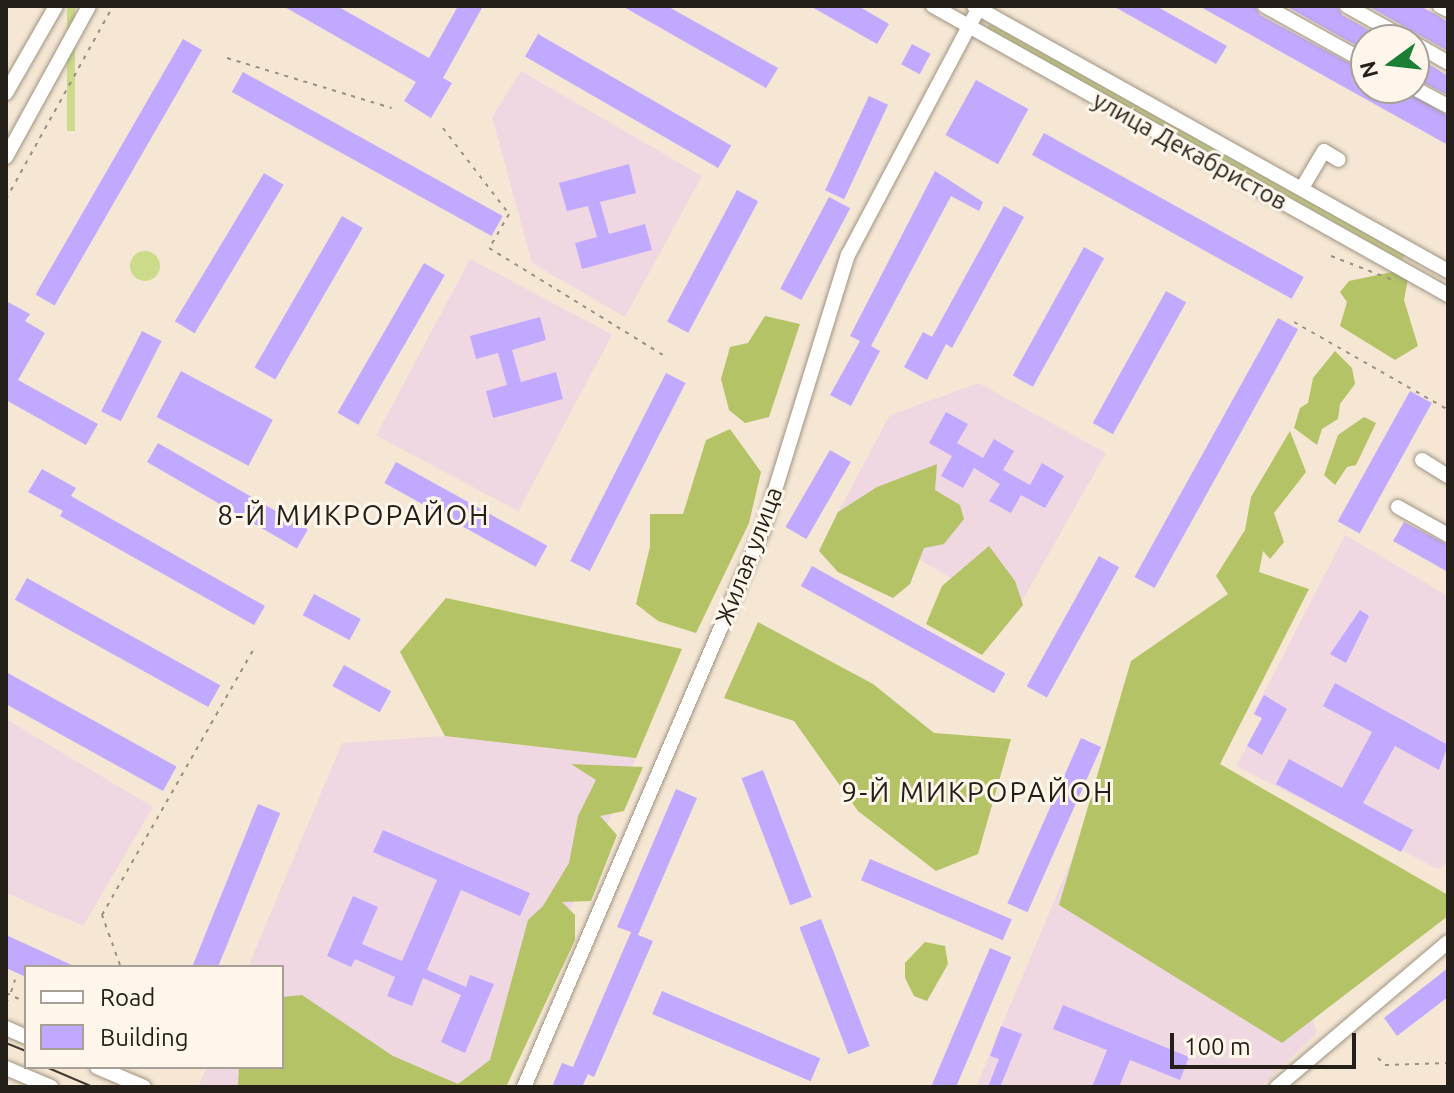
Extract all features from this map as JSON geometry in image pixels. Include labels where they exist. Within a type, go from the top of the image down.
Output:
[{"type":"street","points":[[6,93],[56,6]]},
{"type":"street","points":[[6,157],[89,6]]},
{"type":"street","name":"улица Декабристов","points":[[933,6],[1448,295]]},
{"type":"street","points":[[1265,6],[1350,53]]},
{"type":"street","points":[[1347,6],[1379,24]]},
{"type":"street","points":[[1440,6],[1448,10]]},
{"type":"street","name":"улица Декабристов","points":[[978,7],[1448,271]]},
{"type":"street","name":"Жилая улица","points":[[524,1087],[763,529],[848,255],[978,7]]},
{"type":"street","points":[[1430,52],[1448,63]]},
{"type":"street","points":[[1430,96],[1448,106]]},
{"type":"street","points":[[1302,188],[1324,151],[1339,160]]},
{"type":"street","points":[[1409,273],[1419,255]]},
{"type":"street","points":[[1422,460],[1448,476]]},
{"type":"street","points":[[1398,507],[1448,535]]},
{"type":"street","points":[[1277,1087],[1374,999],[1448,942]]},
{"type":"street","points":[[6,1068],[51,1087]]},
{"type":"street","points":[[102,1069],[144,1087]]},
{"type":"path","points":[[6,199],[113,6]]},
{"type":"path","points":[[227,58],[392,108]]},
{"type":"path","points":[[443,128],[509,214],[489,248],[663,355]]},
{"type":"path","points":[[1331,256],[1395,281]]},
{"type":"path","points":[[1294,322],[1448,410]]},
{"type":"path","points":[[120,965],[102,915],[253,650]]},
{"type":"path","points":[[11,992],[15,980]]},
{"type":"path","points":[[6,993],[24,999]]},
{"type":"path","points":[[1378,1058],[1385,1065],[1448,1063]]},
{"type":"shaded area","points":[[521,71],[702,176],[625,317],[532,263],[492,117]]},
{"type":"shaded area","points":[[470,259],[612,335],[518,511],[376,436]]},
{"type":"shaded area","points":[[979,383],[1106,453],[1014,615],[838,512],[890,415]]},
{"type":"shaded area","points":[[1345,535],[1448,596],[1448,864],[1438,869],[1236,766],[1262,719],[1253,714]]},
{"type":"shaded area","points":[[6,719],[153,807],[83,926],[6,893]]},
{"type":"shaded area","points":[[445,736],[636,758],[494,1087],[198,1087],[206,1069],[284,1069],[284,965],[249,965],[342,743]]},
{"type":"shaded area","points":[[1081,837],[1301,978],[1317,1033],[1261,1087],[976,1087]]},
{"type":"green space","points":[[67,6],[75,6],[75,131],[67,131]]},
{"type":"green space","points":[[990,24],[1405,255],[1402,260],[987,28]]},
{"type":"green space","points":[[145,251],[156,255],[160,266],[156,277],[145,281],[134,277],[130,266],[134,255]]},
{"type":"green space","points":[[1392,272],[1408,279],[1404,300],[1418,346],[1395,360],[1340,326],[1347,302],[1340,292],[1349,281]]},
{"type":"green space","points":[[765,316],[800,324],[769,417],[745,423],[729,410],[721,379],[730,347],[748,343]]},
{"type":"green space","points":[[1335,351],[1352,368],[1355,384],[1340,404],[1338,419],[1322,429],[1317,445],[1294,428],[1300,408],[1308,403],[1313,378]]},
{"type":"green space","points":[[1364,417],[1376,423],[1356,465],[1347,467],[1335,485],[1324,475],[1338,435]]},
{"type":"green space","points":[[730,429],[761,472],[749,523],[696,633],[658,621],[636,604],[650,547],[650,514],[683,514],[706,440]]},
{"type":"green space","points":[[1290,431],[1306,472],[1274,513],[1284,542],[1270,559],[1263,551],[1259,572],[1309,589],[1220,764],[1448,895],[1448,916],[1282,1043],[1059,905],[1131,661],[1228,594],[1216,576],[1245,530],[1251,497]]},
{"type":"green space","points":[[937,464],[935,490],[960,505],[964,519],[944,544],[924,548],[910,584],[893,598],[838,572],[819,551],[838,512],[877,487]]},
{"type":"green space","points":[[989,546],[1015,581],[1023,605],[982,655],[926,624],[942,586]]},
{"type":"green space","points":[[446,598],[682,649],[636,758],[445,736],[400,652]]},
{"type":"green space","points":[[758,622],[873,684],[934,733],[1011,739],[978,854],[936,871],[858,811],[794,721],[724,698]]},
{"type":"green space","points":[[571,764],[643,767],[624,811],[600,816],[617,835],[591,901],[562,902],[575,915],[575,940],[506,1087],[238,1087],[239,1069],[284,1069],[284,997],[302,995],[393,1056],[458,1084],[490,1060],[528,920],[543,906],[569,863],[578,816],[596,780]]},
{"type":"green space","points":[[925,942],[945,946],[948,964],[927,1001],[914,996],[905,978],[905,963]]},
{"type":"building","points":[[283,6],[337,6],[429,58],[458,6],[483,6],[443,78],[452,83],[431,118],[404,101],[416,82]]},
{"type":"building","points":[[622,6],[667,6],[778,68],[766,88]]},
{"type":"building","points":[[810,6],[858,6],[889,24],[877,44]]},
{"type":"building","points":[[1113,6],[1156,6],[1227,46],[1216,64]]},
{"type":"building","points":[[1199,6],[1255,6],[1260,15],[1350,63],[1350,90]]},
{"type":"building","points":[[1286,6],[1337,6],[1342,15],[1358,24],[1350,24],[1350,42]]},
{"type":"building","points":[[1368,6],[1420,6],[1435,14],[1448,22],[1448,51],[1430,41],[1430,24],[1400,24]]},
{"type":"building","points":[[538,34],[731,146],[718,168],[525,57]]},
{"type":"building","points":[[183,39],[202,50],[55,305],[36,294]]},
{"type":"building","points":[[912,44],[931,54],[920,74],[901,64]]},
{"type":"building","points":[[1430,65],[1448,76],[1448,95],[1430,86]]},
{"type":"building","points":[[243,72],[503,216],[492,236],[232,92]]},
{"type":"building","points":[[976,80],[1028,109],[998,164],[945,135]]},
{"type":"building","points":[[869,96],[888,105],[844,199],[825,190]]},
{"type":"building","points":[[1375,104],[1428,104],[1448,116],[1448,145]]},
{"type":"building","points":[[1044,133],[1304,277],[1292,299],[1032,155]]},
{"type":"building","points":[[629,164],[636,193],[600,202],[609,234],[645,224],[652,250],[582,269],[575,243],[597,237],[588,206],[567,211],[559,183]]},
{"type":"building","points":[[935,171],[983,202],[979,211],[951,196],[871,346],[880,351],[851,406],[830,395],[860,341],[850,336]]},
{"type":"building","points":[[264,173],[284,185],[195,333],[175,321]]},
{"type":"building","points":[[737,190],[758,201],[688,333],[667,322]]},
{"type":"building","points":[[829,197],[850,208],[801,300],[780,289]]},
{"type":"building","points":[[1004,206],[1024,217],[952,348],[946,344],[927,380],[904,367],[923,332],[932,337]]},
{"type":"building","points":[[342,216],[363,228],[275,380],[255,368]]},
{"type":"building","points":[[1084,247],[1104,258],[1033,387],[1013,376]]},
{"type":"building","points":[[424,263],[445,275],[358,425],[338,413]]},
{"type":"building","points":[[1166,291],[1186,302],[1113,434],[1093,423]]},
{"type":"building","points":[[6,301],[30,314],[25,321],[45,333],[18,380],[98,424],[86,445],[6,400]]},
{"type":"building","points":[[540,317],[546,340],[512,350],[521,382],[556,372],[563,399],[493,418],[486,391],[507,385],[498,353],[476,359],[470,336]]},
{"type":"building","points":[[1278,318],[1298,329],[1155,588],[1134,577]]},
{"type":"building","points":[[142,331],[162,341],[121,421],[101,411]]},
{"type":"building","points":[[181,371],[273,420],[248,466],[157,417]]},
{"type":"building","points":[[666,373],[686,383],[590,571],[570,561]]},
{"type":"building","points":[[1410,391],[1432,403],[1360,533],[1338,521]]},
{"type":"building","points":[[946,412],[968,424],[957,443],[983,458],[994,439],[1014,451],[1003,470],[1030,485],[1042,463],[1064,476],[1045,508],[1021,495],[1011,513],[989,501],[1000,484],[974,468],[963,488],[941,476],[952,456],[929,443]]},
{"type":"building","points":[[158,443],[308,530],[297,549],[147,462]]},
{"type":"building","points":[[830,450],[851,462],[806,539],[786,527]]},
{"type":"building","points":[[396,462],[547,546],[536,567],[384,483]]},
{"type":"building","points":[[42,469],[76,488],[71,496],[265,606],[254,625],[60,516],[63,511],[28,492]]},
{"type":"building","points":[[1404,522],[1448,545],[1448,572],[1393,541]]},
{"type":"building","points":[[1099,556],[1119,567],[1047,697],[1027,686]]},
{"type":"building","points":[[812,566],[1005,673],[994,693],[801,586]]},
{"type":"building","points":[[27,578],[220,685],[208,707],[15,600]]},
{"type":"building","points":[[314,594],[361,619],[350,640],[303,615]]},
{"type":"building","points":[[1360,610],[1369,616],[1346,663],[1330,654]]},
{"type":"building","points":[[344,665],[391,691],[380,712],[332,686]]},
{"type":"building","points":[[6,672],[177,767],[163,791],[6,704]]},
{"type":"building","points":[[1335,683],[1448,745],[1439,770],[1395,746],[1363,803],[1413,830],[1401,852],[1276,784],[1289,759],[1342,788],[1372,732],[1323,706]]},
{"type":"building","points":[[1264,695],[1287,709],[1262,755],[1247,746],[1262,718],[1254,714]]},
{"type":"building","points":[[1081,738],[1101,747],[1027,912],[1007,903]]},
{"type":"building","points":[[763,770],[812,897],[790,905],[742,778]]},
{"type":"building","points":[[676,789],[697,798],[638,935],[653,941],[594,1077],[588,1074],[582,1087],[552,1087],[562,1063],[573,1067],[631,932],[617,927]]},
{"type":"building","points":[[258,804],[280,813],[219,965],[193,965]]},
{"type":"building","points":[[383,830],[530,893],[520,916],[461,890],[427,970],[466,987],[470,975],[494,984],[465,1053],[441,1042],[461,995],[423,978],[412,1006],[387,996],[395,977],[355,959],[351,967],[327,956],[353,896],[378,907],[362,944],[402,961],[437,880],[373,852]]},
{"type":"building","points":[[870,859],[1012,919],[1003,940],[861,880]]},
{"type":"building","points":[[821,919],[870,1046],[848,1054],[800,927]]},
{"type":"building","points":[[6,935],[72,965],[24,965],[24,976],[6,968]]},
{"type":"building","points":[[990,948],[1011,957],[956,1087],[931,1087]]},
{"type":"building","points":[[1448,968],[1448,997],[1397,1036],[1384,1018]]},
{"type":"building","points":[[662,991],[820,1058],[811,1081],[652,1014]]},
{"type":"building","points":[[1063,1005],[1189,1057],[1180,1080],[1130,1060],[1119,1087],[1092,1087],[1107,1050],[1053,1029]]},
{"type":"building","points":[[1001,1026],[1022,1034],[1000,1087],[988,1087],[999,1059],[990,1056]]},
{"type":"tram line","points":[[6,1043],[24,1050]]},
{"type":"tram line","points":[[51,1069],[93,1087]]},
{"type":"district","name":"8-Й МИКРОРАЙОН","points":[[354,515]]},
{"type":"district","name":"9-Й МИКРОРАЙОН","points":[[978,792]]}]
